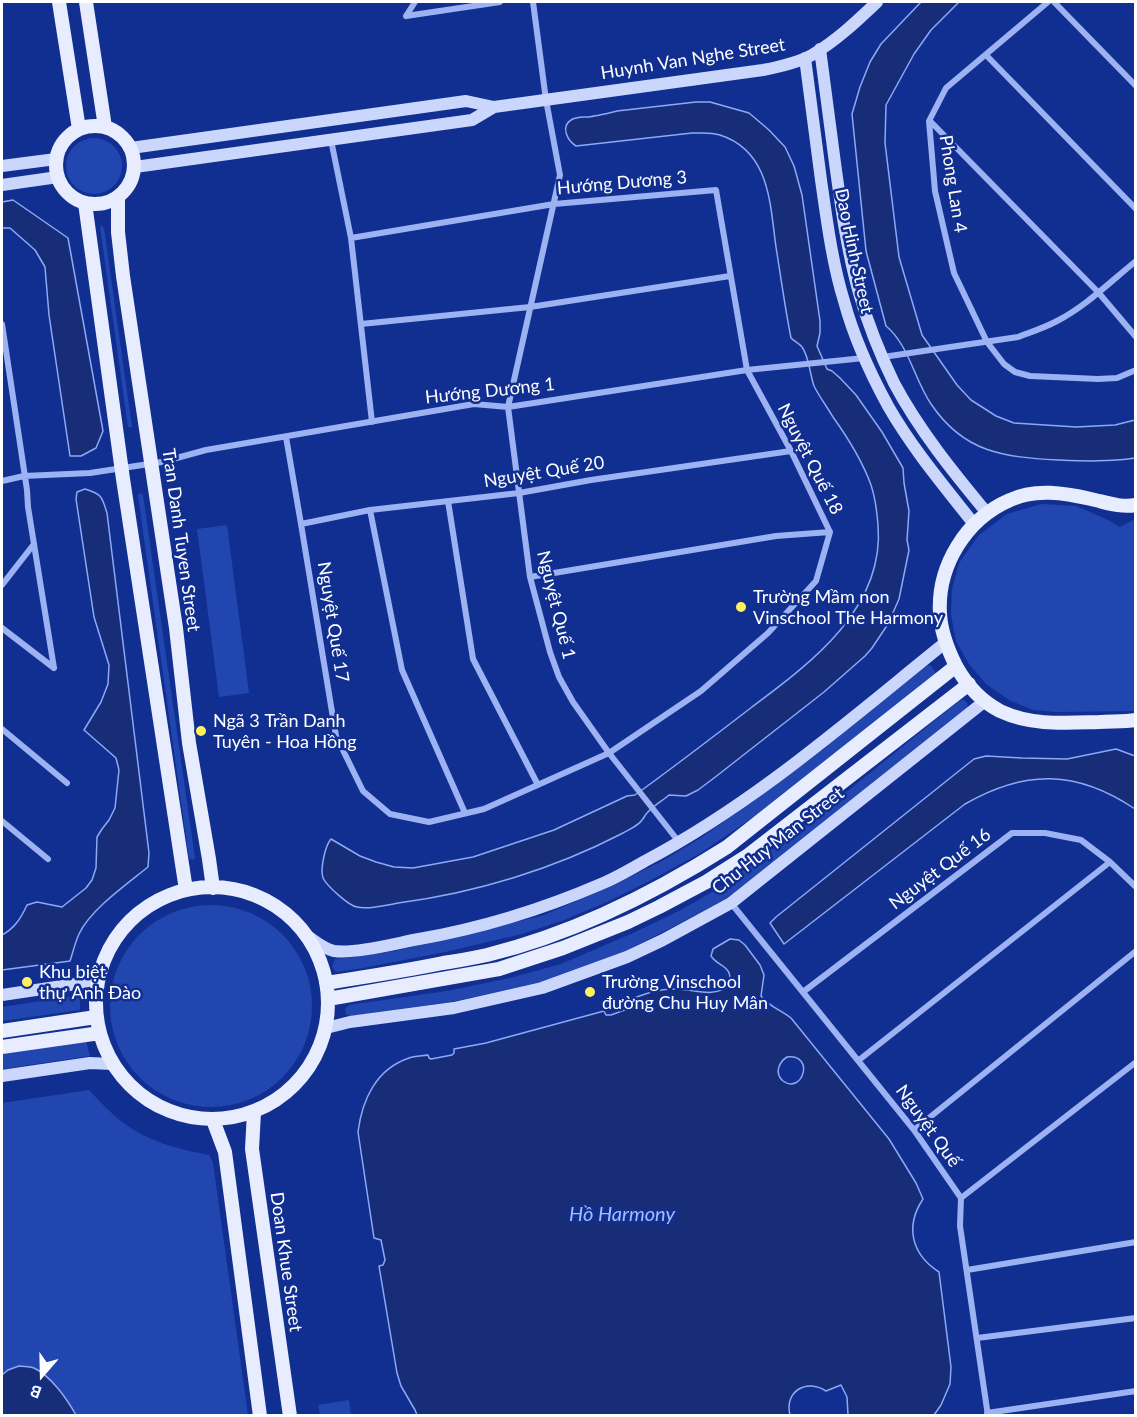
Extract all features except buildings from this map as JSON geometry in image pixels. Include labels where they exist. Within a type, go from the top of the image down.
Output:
[{"type":"main road","points":[[59,2],[79,129]]},
{"type":"main road","points":[[86,2],[105,127]]},
{"type":"main road","points":[[105,127],[120,135],[131,148],[135,167],[133,176],[130,184],[118,197],[102,204],[85,203],[76,200],[62,186],[56,168],[56,159],[64,140],[72,133],[79,129],[105,127]]},
{"type":"main road","name":"Tran Danh Tuyen Street","points":[[118,197],[117,230],[123,276],[176,628],[189,743],[213,888]]},
{"type":"main road","points":[[85,203],[121,468],[186,890]]},
{"type":"main road","points":[[1135,505],[1114,505],[1068,494],[1029,494],[1011,499],[987,513],[974,524],[958,544],[945,576],[940,614],[945,642],[957,666],[969,684],[985,701],[999,710],[1036,722],[1135,722]]},
{"type":"main road","name":"Chu Huy Man Street","points":[[326,983],[487,955],[562,931],[614,911],[642,897],[727,847],[957,666]]},
{"type":"main road","name":"Chu Huy Man Street","points":[[328,999],[499,969],[563,948],[659,907],[706,882],[747,856],[969,684]]},
{"type":"main road","points":[[205,887],[213,888],[244,892],[262,898],[279,908],[294,921],[316,952],[324,971],[328,999],[326,1028],[321,1046],[301,1079],[287,1093],[254,1112],[234,1118],[213,1120],[193,1118],[155,1105],[138,1094],[124,1080],[112,1064],[101,1041],[95,998],[97,979],[111,944],[135,915],[168,895],[205,887]]},
{"type":"main road","points":[[2,1031],[96,1017]]},
{"type":"main road","points":[[2,1047],[100,1033]]},
{"type":"main road","name":"Doan Khue Street","points":[[254,1112],[252,1149],[290,1416]]},
{"type":"main road","points":[[213,1120],[225,1152],[260,1416]]},
{"type":"street","points":[[415,2],[406,16],[500,2]]},
{"type":"street","points":[[448,2],[455,8]]},
{"type":"street","name":"Nguyệt Quế 1","points":[[533,2],[546,100],[560,175],[508,407],[530,577],[550,652],[559,677],[573,702],[609,753],[680,843]]},
{"type":"street","name":"Huynh Van Nghe Street","points":[[131,148],[466,101],[494,107],[763,70],[783,66],[820,50],[877,2]]},
{"type":"street","name":"Phong Lan 4","points":[[1048,2],[946,88],[929,121],[935,191],[954,273],[987,342],[1004,363],[1015,372],[1030,376],[1098,380],[1117,378],[1136,370]]},
{"type":"street","points":[[1054,2],[1136,86]]},
{"type":"street","name":"Dao Hinh Street","points":[[820,50],[846,234],[866,315],[904,400],[938,451],[987,513]]},
{"type":"street","points":[[986,55],[1136,209]]},
{"type":"street","name":"Dao Hinh Street","points":[[805,58],[827,224],[840,289],[850,320],[864,358],[888,407],[932,471],[974,524]]},
{"type":"street","name":"Huynh Van Nghe Street","points":[[135,167],[472,120],[494,107]]},
{"type":"street","points":[[929,121],[1098,292],[1136,337]]},
{"type":"street","points":[[330,140],[351,238],[372,422]]},
{"type":"street","points":[[2,166],[56,159]]},
{"type":"street","points":[[2,185],[58,177]]},
{"type":"street","name":"Hướng Dương 3","points":[[351,238],[554,204],[716,190],[747,370]]},
{"type":"street","points":[[883,357],[1018,337],[1038,330],[1080,307],[1136,261]]},
{"type":"street","points":[[361,324],[530,307],[730,276]]},
{"type":"street","points":[[850,320],[866,315]]},
{"type":"street","points":[[2,324],[54,668],[2,628]]},
{"type":"street","name":"Hướng Dương 1","points":[[2,481],[24,476],[90,473],[162,462],[206,450],[474,404],[508,407],[747,370],[864,358]]},
{"type":"street","name":"Nguyệt Quế 18","points":[[609,753],[701,692],[768,633],[816,581],[830,532],[792,451],[747,370]]},
{"type":"street","points":[[888,407],[904,400]]},
{"type":"street","name":"Nguyệt Quế 17","points":[[286,437],[336,736],[363,791],[390,814],[429,822],[484,809],[609,753]]},
{"type":"street","name":"Nguyệt Quế 20","points":[[301,524],[370,510],[519,493],[603,478],[792,451]]},
{"type":"street","points":[[448,501],[473,659],[538,785]]},
{"type":"street","points":[[370,510],[402,670],[465,813]]},
{"type":"street","points":[[530,577],[776,536],[830,532]]},
{"type":"street","points":[[2,585],[34,544]]},
{"type":"street","points":[[306,935],[333,951],[351,951],[455,932],[539,909],[603,883],[680,843],[730,811],[813,749],[945,642]]},
{"type":"street","name":"Chu Huy Man Street","points":[[326,1028],[350,1022],[454,1008],[542,988],[627,957],[663,940],[731,903],[985,701]]},
{"type":"street","points":[[2,729],[67,783]]},
{"type":"street","points":[[2,821],[48,859]]},
{"type":"street","name":"Nguyệt Quế 16","points":[[803,992],[1012,833],[1045,833],[1081,840],[1110,862],[1136,887]]},
{"type":"street","points":[[859,1060],[1110,862]]},
{"type":"street","name":"Nguyệt Quế","points":[[731,903],[914,1130],[961,1198]]},
{"type":"street","points":[[914,1130],[1136,951]]},
{"type":"street","points":[[2,995],[97,979]]},
{"type":"street","points":[[1136,1062],[961,1198],[960,1226],[987,1414],[1136,1391]]},
{"type":"street","points":[[2,1076],[90,1063],[112,1064]]},
{"type":"street","points":[[967,1270],[1136,1242]]},
{"type":"street","points":[[977,1338],[1136,1318]]},
{"type":"shaded area","points":[[94,138],[105,140],[114,146],[120,155],[122,166],[120,177],[114,186],[105,192],[94,194],[83,192],[74,186],[68,177],[66,166],[68,155],[74,146],[83,140]]},
{"type":"shaded area","points":[[102,226],[132,427],[128,427],[100,227]]},
{"type":"shaded area","points":[[141,493],[195,858],[193,860],[189,858],[138,496]]},
{"type":"shaded area","points":[[1041,504],[1076,506],[1120,527],[1135,519],[1135,711],[1033,710],[1009,700],[986,684],[969,664],[956,641],[951,615],[952,589],[959,563],[979,535],[1007,514]]},
{"type":"shaded area","points":[[227,525],[249,693],[219,697],[197,529]]},
{"type":"shaded area","points":[[930,665],[935,675],[783,797],[699,854],[651,880],[564,920],[522,934],[363,968],[336,972],[332,967],[335,959],[395,951],[544,915],[614,885],[664,860],[751,803],[825,748],[923,667]]},
{"type":"shaded area","points":[[964,700],[968,708],[792,851],[727,898],[669,929],[582,969],[539,983],[450,1002],[351,1016],[346,1014],[345,1009],[349,1005],[447,991],[510,978],[561,964],[681,910],[719,888],[803,827],[959,701]]},
{"type":"shaded area","points":[[211,905],[240,909],[259,917],[289,942],[300,958],[308,977],[312,1006],[308,1035],[300,1054],[275,1084],[259,1095],[240,1103],[211,1107],[182,1103],[163,1095],[133,1070],[122,1054],[114,1035],[110,1006],[114,977],[122,958],[147,928],[163,917],[182,909]]},
{"type":"shaded area","points":[[80,995],[80,1010],[2,1021],[2,1007]]},
{"type":"shaded area","points":[[86,1041],[90,1056],[2,1069],[2,1054]]},
{"type":"shaded area","points":[[89,1090],[116,1117],[134,1130],[170,1146],[209,1155],[213,1163],[248,1415],[2,1415],[2,1103]]},
{"type":"shaded area","points":[[349,1400],[351,1415],[320,1415],[318,1405]]},
{"type":"water","points":[[921,2],[959,2],[931,30],[914,54],[886,105],[885,143],[899,257],[922,335],[957,385],[971,400],[996,416],[1014,423],[1076,427],[1115,425],[1135,420],[1135,458],[1096,461],[1038,459],[1003,454],[971,442],[957,433],[931,404],[906,352],[886,326],[866,251],[852,114],[870,62],[881,44]]},
{"type":"water","points":[[710,102],[749,113],[785,147],[794,166],[802,195],[820,321],[817,346],[827,369],[840,378],[856,395],[882,432],[903,468],[909,511],[907,540],[909,550],[899,599],[888,624],[872,648],[824,692],[698,790],[686,796],[669,795],[631,829],[570,858],[514,878],[427,899],[378,907],[353,906],[338,895],[323,878],[324,858],[331,839],[360,856],[376,862],[394,867],[413,868],[473,857],[554,830],[627,796],[635,795],[798,672],[840,631],[857,607],[870,582],[877,555],[876,504],[854,449],[814,386],[804,351],[791,338],[769,197],[758,166],[749,153],[737,143],[713,133],[692,133],[576,146],[566,134],[566,126],[576,118]]},
{"type":"water","points":[[13,200],[68,238],[103,431],[96,448],[81,456],[70,456],[49,315],[45,267],[35,250],[10,228],[2,228],[2,202]]},
{"type":"water","points":[[85,489],[100,497],[107,513],[149,853],[148,867],[91,916],[79,934],[70,961],[2,970],[2,935],[17,922],[27,905],[37,902],[62,907],[86,888],[92,880],[96,868],[97,837],[115,808],[119,770],[116,758],[84,730],[101,702],[108,684],[109,665],[94,617],[76,499],[77,492]]},
{"type":"water","points":[[1116,749],[1135,756],[1135,809],[1114,796],[1072,781],[1030,780],[1009,785],[965,804],[784,944],[770,923],[974,759],[986,756],[1067,759]]},
{"type":"water","name":"Hồ Harmony","points":[[730,939],[739,940],[745,945],[760,965],[764,975],[761,996],[791,1018],[889,1139],[916,1183],[923,1199],[914,1219],[914,1239],[922,1257],[939,1272],[951,1367],[950,1384],[941,1405],[934,1415],[848,1415],[847,1397],[841,1385],[826,1391],[811,1386],[798,1390],[790,1400],[790,1415],[417,1415],[401,1386],[397,1373],[379,1266],[383,1265],[385,1260],[381,1240],[374,1238],[358,1132],[363,1108],[373,1087],[388,1070],[411,1057],[428,1055],[431,1059],[452,1055],[454,1049],[486,1043],[604,1011],[606,1015],[611,1015],[630,1008],[631,999],[657,991],[680,989],[715,992],[722,990],[729,986],[729,974],[728,970],[711,956],[713,949]],"holes":[[[787,1057],[801,1061],[803,1073],[796,1083],[790,1084],[780,1078],[778,1071]]]},
{"type":"water","points":[[19,1366],[34,1368],[46,1376],[63,1395],[76,1415],[2,1415],[2,1375]]},
{"type":"place","name":"Trường Mầm non Vinschool The Harmony","points":[[741,607]]},
{"type":"place","name":"Ngã 3 Trần Danh Tuyên - Hoa Hồng","points":[[201,731]]},
{"type":"place","name":"Khu biệt thự Anh Đào","points":[[27,982]]},
{"type":"place","name":"Trường Vinschool đường Chu Huy Mân","points":[[590,992]]}]
